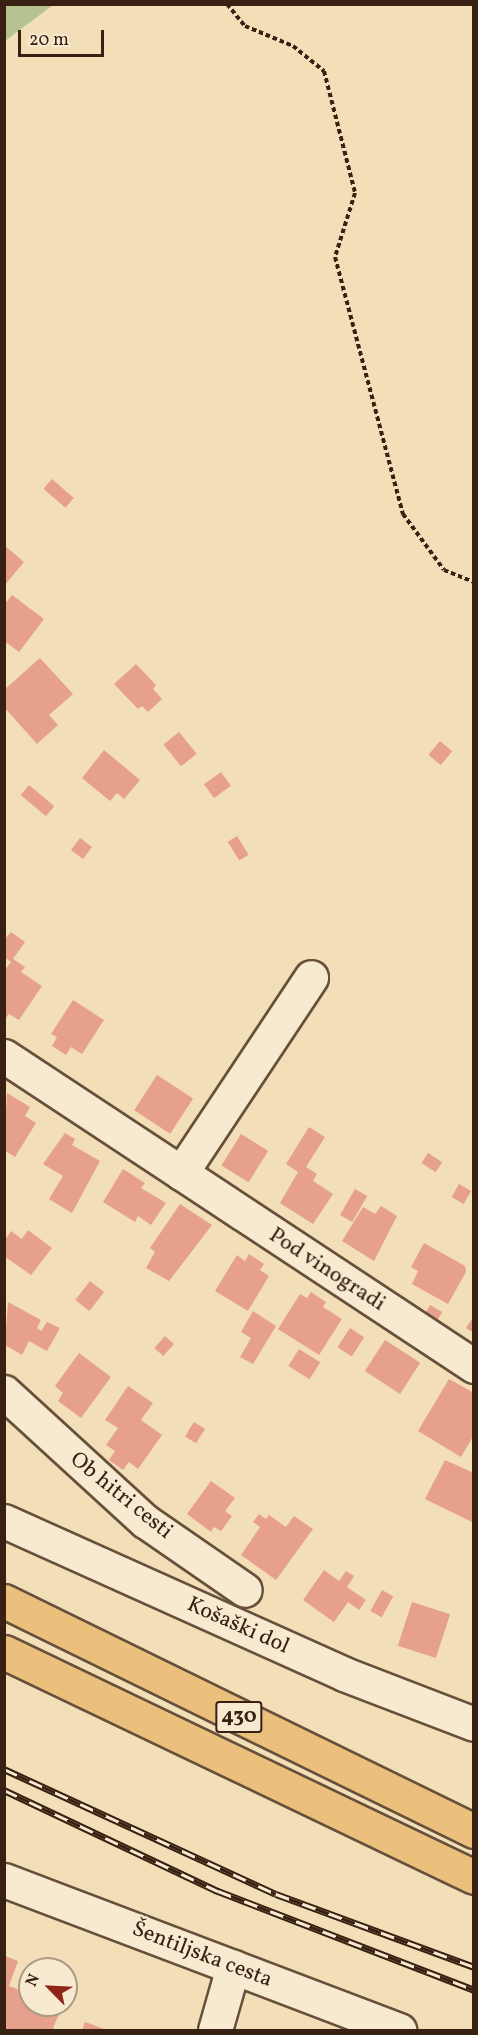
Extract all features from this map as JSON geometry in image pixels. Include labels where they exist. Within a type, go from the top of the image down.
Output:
[{"type":"highway","name":"430","points":[[4,1601],[474,1831]]},
{"type":"highway","name":"430","points":[[4,1652],[474,1877]]},
{"type":"street","points":[[181,1173],[311,977]]},
{"type":"street","name":"Pod vinogradi","points":[[4,1056],[474,1366]]},
{"type":"street","name":"Ob hitri cesti","points":[[4,1392],[145,1521],[245,1590]]},
{"type":"street","name":"Košaški dol","points":[[4,1521],[344,1674],[471,1715]]},
{"type":"street","name":"Šentiljska cesta","points":[[4,1880],[399,2031]]},
{"type":"street","points":[[222,2026],[232,1967]]},
{"type":"path","points":[[227,4],[245,26],[293,46],[324,71],[355,193],[335,257],[403,514],[444,570],[474,582]]},
{"type":"green space","points":[[5,4],[53,4],[53,5],[5,41]]},
{"type":"building","points":[[52,479],[74,498],[65,508],[43,489]]},
{"type":"building","points":[[4,545],[24,562],[4,586]]},
{"type":"building","points":[[12,595],[44,619],[19,652],[4,641],[4,605]]},
{"type":"building","points":[[40,658],[73,694],[49,715],[58,725],[37,744],[4,707],[4,690]]},
{"type":"building","points":[[136,664],[156,685],[153,689],[162,699],[148,712],[142,706],[138,709],[114,684]]},
{"type":"building","points":[[179,732],[197,754],[181,766],[163,745]]},
{"type":"building","points":[[440,741],[452,751],[441,765],[428,755]]},
{"type":"building","points":[[104,750],[140,780],[124,799],[117,793],[110,801],[82,778]]},
{"type":"building","points":[[221,772],[231,786],[214,798],[204,784]]},
{"type":"building","points":[[29,785],[54,806],[46,816],[21,795]]},
{"type":"building","points":[[237,836],[249,855],[239,860],[228,842]]},
{"type":"building","points":[[80,838],[92,847],[83,859],[71,850]]},
{"type":"building","points":[[11,932],[25,942],[13,959],[25,967],[21,972],[42,986],[19,1020],[9,1014],[4,1021],[4,971],[11,962],[4,957],[4,940]]},
{"type":"building","points":[[73,1000],[104,1020],[82,1054],[71,1047],[66,1055],[52,1046],[57,1037],[51,1034]]},
{"type":"building","points":[[157,1075],[193,1098],[170,1134],[134,1110]]},
{"type":"building","points":[[7,1093],[30,1107],[25,1116],[36,1123],[15,1157],[4,1150]]},
{"type":"building","points":[[309,1127],[325,1137],[306,1167],[317,1174],[313,1181],[333,1194],[313,1224],[280,1203],[298,1172],[286,1164]]},
{"type":"building","points":[[65,1133],[75,1139],[72,1145],[100,1161],[72,1213],[49,1199],[63,1176],[43,1164]]},
{"type":"building","points":[[241,1134],[268,1151],[249,1182],[221,1165]]},
{"type":"building","points":[[428,1153],[442,1162],[436,1172],[421,1163]]},
{"type":"building","points":[[123,1169],[145,1183],[141,1188],[166,1203],[151,1225],[138,1216],[135,1222],[103,1202]]},
{"type":"building","points":[[459,1184],[471,1191],[464,1204],[452,1197]]},
{"type":"building","points":[[355,1189],[367,1196],[352,1222],[340,1215]]},
{"type":"building","points":[[180,1204],[212,1225],[169,1281],[146,1268],[155,1252],[150,1248]]},
{"type":"building","points":[[381,1206],[397,1216],[374,1261],[342,1241],[363,1207],[375,1214]]},
{"type":"building","points":[[28,1230],[52,1248],[31,1275],[4,1256],[4,1241],[11,1231],[22,1239]]},
{"type":"building","points":[[424,1243],[465,1266],[466,1272],[448,1304],[412,1284],[418,1271],[411,1267]]},
{"type":"building","points":[[249,1254],[264,1264],[260,1270],[269,1276],[248,1311],[215,1291],[237,1255],[245,1261]]},
{"type":"building","points":[[90,1281],[104,1292],[89,1311],[75,1300]]},
{"type":"building","points":[[311,1292],[326,1302],[323,1307],[342,1319],[319,1355],[278,1329],[300,1294],[307,1298]]},
{"type":"building","points":[[8,1302],[41,1320],[37,1328],[41,1331],[47,1322],[60,1328],[47,1351],[29,1341],[22,1355],[5,1345]]},
{"type":"building","points":[[430,1305],[442,1312],[437,1321],[425,1314]]},
{"type":"building","points":[[253,1311],[276,1326],[253,1364],[240,1357],[251,1338],[241,1332]]},
{"type":"building","points":[[474,1316],[474,1333],[466,1328]]},
{"type":"building","points":[[350,1328],[364,1337],[352,1357],[337,1347]]},
{"type":"building","points":[[165,1336],[174,1344],[163,1356],[154,1348]]},
{"type":"building","points":[[385,1340],[420,1363],[400,1394],[365,1371]]},
{"type":"building","points":[[299,1349],[320,1362],[310,1379],[288,1366]]},
{"type":"building","points":[[79,1353],[111,1377],[81,1418],[58,1401],[63,1393],[55,1386]]},
{"type":"building","points":[[449,1379],[474,1393],[474,1435],[461,1457],[418,1431]]},
{"type":"building","points":[[128,1386],[153,1403],[141,1420],[162,1435],[138,1469],[129,1462],[123,1470],[109,1460],[115,1451],[106,1445],[118,1428],[105,1420]]},
{"type":"building","points":[[194,1422],[205,1429],[196,1443],[185,1436]]},
{"type":"building","points":[[445,1460],[474,1473],[474,1523],[425,1499]]},
{"type":"building","points":[[211,1481],[235,1498],[225,1511],[232,1516],[221,1531],[214,1527],[211,1532],[187,1514]]},
{"type":"building","points":[[259,1514],[266,1519],[269,1515],[286,1527],[294,1516],[313,1529],[276,1580],[241,1555],[260,1527],[253,1522]]},
{"type":"building","points":[[324,1570],[339,1581],[346,1571],[354,1576],[347,1587],[366,1600],[359,1610],[348,1602],[334,1622],[303,1600]]},
{"type":"building","points":[[382,1590],[393,1596],[382,1617],[370,1611]]},
{"type":"building","points":[[412,1602],[450,1614],[436,1658],[398,1646]]},
{"type":"building","points":[[5,1956],[18,1961],[9,1986],[18,1989],[18,2017],[58,2017],[53,2028],[58,2030],[5,2030]]},
{"type":"building","points":[[85,2022],[107,2030],[82,2030]]},
{"type":"railway","points":[[4,1769],[276,1894],[474,1967]]},
{"type":"railway","points":[[4,1790],[218,1891],[474,1990]]}]
